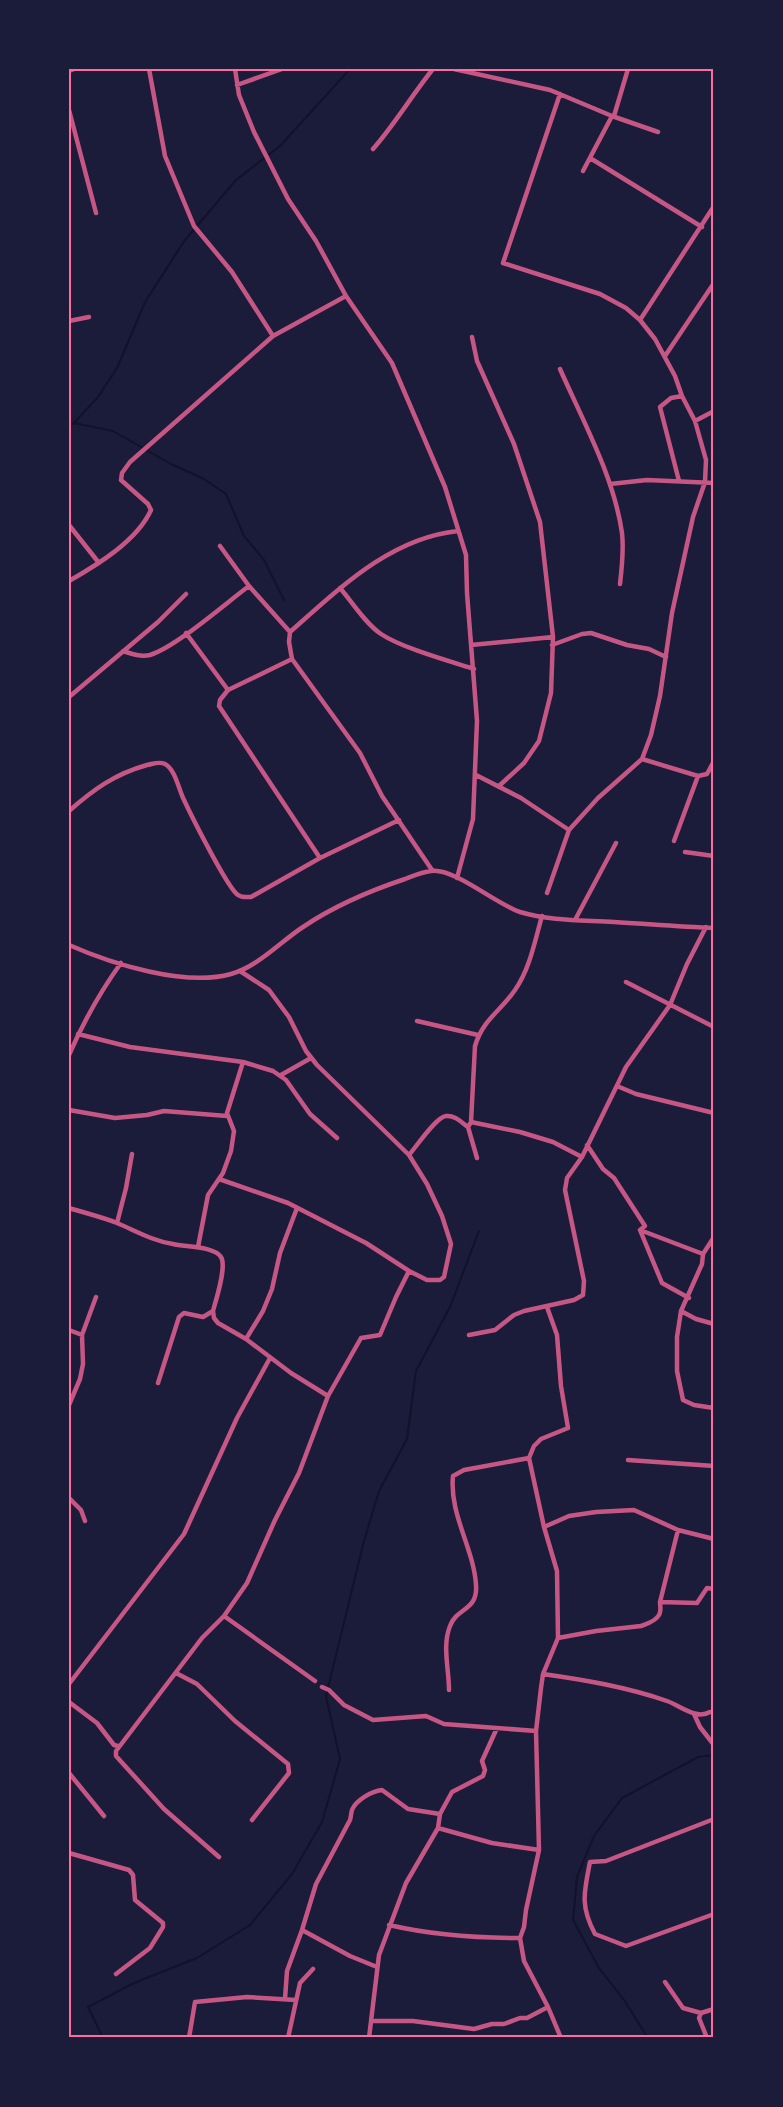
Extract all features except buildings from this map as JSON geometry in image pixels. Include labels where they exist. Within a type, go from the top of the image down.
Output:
[{"type":"street","points":[[69,71],[74,69]]},
{"type":"street","points":[[149,69],[165,156],[194,226],[232,272],[273,336]]},
{"type":"street","points":[[235,69],[239,95],[254,132],[288,199],[316,241],[346,296],[392,363],[446,487],[466,555],[477,722],[476,775],[472,819],[457,878]]},
{"type":"street","points":[[237,85],[282,69]]},
{"type":"street","points":[[372,149],[392,128],[413,94],[434,69]]},
{"type":"street","points":[[454,69],[475,71],[550,90],[658,132]]},
{"type":"street","points":[[583,171],[613,116],[628,69]]},
{"type":"street","points":[[547,893],[569,830],[598,798],[642,759],[651,735],[672,613],[693,517],[705,482],[706,460],[694,421],[675,376],[655,339],[640,321],[626,308],[600,294],[503,263],[560,94]]},
{"type":"street","points":[[69,110],[96,213]]},
{"type":"street","points":[[590,158],[702,227]]},
{"type":"street","points":[[640,321],[714,206]]},
{"type":"street","points":[[665,356],[714,282]]},
{"type":"street","points":[[69,581],[99,563],[125,542],[151,510],[148,504],[123,483],[120,477],[149,444],[273,336],[346,296]]},
{"type":"street","points":[[69,321],[89,317]]},
{"type":"street","points":[[472,337],[477,362],[514,444],[540,522],[553,637],[551,693],[539,741],[524,763],[499,786]]},
{"type":"street","points":[[560,369],[610,484],[622,534],[623,556],[620,584]]},
{"type":"street","points":[[679,481],[660,407],[671,398],[682,396]]},
{"type":"street","points":[[694,421],[714,411]]},
{"type":"street","points":[[610,484],[647,480],[714,483]]},
{"type":"street","points":[[69,525],[99,563]]},
{"type":"street","points":[[432,870],[382,796],[360,753],[292,659],[289,642],[290,632],[340,588],[386,555],[405,544],[458,531]]},
{"type":"street","points":[[220,546],[249,585],[290,632]]},
{"type":"street","points":[[123,651],[138,656],[149,655],[166,647],[249,585]]},
{"type":"street","points":[[340,588],[366,620],[381,634],[412,648],[474,669]]},
{"type":"street","points":[[69,697],[158,622],[186,594]]},
{"type":"street","points":[[186,633],[228,690]]},
{"type":"street","points":[[552,645],[591,633],[627,645],[649,649],[666,657]]},
{"type":"street","points":[[471,645],[553,637]]},
{"type":"street","points":[[292,659],[228,690],[220,700],[219,706],[320,858]]},
{"type":"street","points":[[642,759],[698,776],[707,774],[714,761]]},
{"type":"street","points":[[69,811],[86,796],[118,775],[159,762],[166,764],[222,872],[236,894],[244,898],[251,897],[320,858],[399,820]]},
{"type":"street","points":[[476,775],[521,798],[569,830]]},
{"type":"street","points":[[674,842],[698,776]]},
{"type":"street","points":[[575,920],[616,843]]},
{"type":"street","points":[[686,852],[714,856]]},
{"type":"street","points":[[69,945],[153,973],[210,978],[240,971],[257,962],[302,927],[328,911],[367,893],[432,870],[457,878],[510,909],[542,916],[575,920],[714,927]]},
{"type":"street","points":[[477,1158],[469,1124],[475,1046],[478,1035],[491,1015],[515,991],[525,971],[542,916]]},
{"type":"street","points":[[469,1335],[495,1330],[514,1315],[524,1311],[547,1308],[578,1299],[585,1290],[565,1190],[567,1178],[582,1157],[626,1067],[670,1005],[706,927]]},
{"type":"street","points":[[69,1053],[105,985],[121,963]]},
{"type":"street","points":[[219,1179],[297,1208],[366,1243],[409,1271],[428,1280],[440,1280],[446,1270],[451,1244],[442,1216],[427,1184],[409,1155],[311,1058],[289,1017],[269,990],[240,971]]},
{"type":"street","points":[[626,982],[714,1027]]},
{"type":"street","points":[[417,1021],[478,1035]]},
{"type":"street","points":[[78,1034],[130,1047],[243,1062],[281,1075],[310,1114],[337,1138]]},
{"type":"street","points":[[281,1075],[311,1058]]},
{"type":"street","points":[[198,1247],[208,1195],[223,1173],[234,1135],[227,1116],[243,1062]]},
{"type":"street","points":[[617,1086],[645,1096],[714,1113]]},
{"type":"street","points":[[69,1110],[116,1118],[164,1111],[227,1116]]},
{"type":"street","points":[[409,1155],[441,1117],[455,1117],[469,1124],[520,1132],[553,1142],[582,1157]]},
{"type":"street","points":[[587,1145],[603,1169],[614,1178],[645,1226],[640,1230]]},
{"type":"street","points":[[117,1223],[132,1154]]},
{"type":"street","points":[[69,1208],[117,1223],[150,1238],[198,1247],[219,1255],[223,1260],[221,1280],[213,1311],[214,1318],[218,1323],[246,1339],[270,1358],[328,1396]]},
{"type":"street","points":[[246,1339],[263,1311],[272,1289],[280,1253],[297,1208]]},
{"type":"street","points":[[640,1230],[703,1254]]},
{"type":"street","points":[[640,1230],[662,1282],[688,1298]]},
{"type":"street","points":[[714,1239],[703,1254],[702,1264],[681,1311],[677,1337],[676,1371],[681,1396],[686,1402],[714,1408]]},
{"type":"street","points":[[118,1746],[123,1744],[202,1638],[224,1616],[247,1583],[275,1520],[300,1473],[328,1396],[361,1338],[380,1335],[409,1271]]},
{"type":"street","points":[[69,1405],[80,1379],[83,1364],[82,1335],[96,1297]]},
{"type":"street","points":[[547,1308],[557,1335],[561,1386],[568,1428],[541,1439],[534,1446],[529,1458],[556,1571],[558,1638],[543,1674],[536,1731],[539,1850],[520,1938],[524,1961],[561,2038]]},
{"type":"street","points":[[158,1383],[179,1317],[184,1313],[203,1317],[213,1311]]},
{"type":"street","points":[[681,1311],[696,1319],[714,1324]]},
{"type":"street","points":[[69,1330],[82,1335]]},
{"type":"street","points":[[69,1684],[183,1534],[237,1418],[270,1358]]},
{"type":"street","points":[[448,1690],[446,1654],[449,1627],[459,1614],[470,1606],[476,1595],[469,1549],[458,1516],[453,1476],[464,1470],[529,1458]]},
{"type":"street","points":[[628,1460],[714,1466]]},
{"type":"street","points":[[69,1498],[81,1510],[85,1521]]},
{"type":"street","points":[[544,1527],[569,1516],[634,1510],[678,1530],[714,1539]]},
{"type":"street","points":[[558,1638],[647,1624],[661,1612],[660,1602],[678,1530]]},
{"type":"street","points":[[660,1602],[697,1603],[707,1588],[714,1589]]},
{"type":"street","points":[[224,1616],[315,1681]]},
{"type":"street","points":[[176,1673],[197,1684],[235,1721],[288,1764],[289,1773],[252,1820]]},
{"type":"street","points":[[543,1674],[591,1681],[634,1691],[678,1705],[694,1714],[706,1715],[710,1712]]},
{"type":"street","points":[[322,1687],[329,1690],[344,1705],[373,1720],[426,1716],[444,1724],[536,1731]]},
{"type":"street","points":[[69,1702],[97,1723],[114,1745],[118,1746]]},
{"type":"street","points":[[694,1714],[700,1727],[714,1745]]},
{"type":"street","points":[[369,2038],[377,1967],[389,1925],[406,1882],[438,1828],[440,1814],[452,1792],[483,1776],[485,1770],[482,1761],[497,1728]]},
{"type":"street","points":[[118,1746],[116,1756],[132,1774],[164,1809],[219,1857]]},
{"type":"street","points":[[69,1773],[104,1816]]},
{"type":"street","points":[[285,1999],[286,1971],[316,1884],[356,1804],[366,1796],[382,1790],[408,1809],[440,1814]]},
{"type":"street","points":[[714,1819],[606,1861],[590,1862],[584,1891],[584,1908],[595,1934],[626,1946],[714,1914]]},
{"type":"street","points":[[438,1828],[492,1843],[539,1850]]},
{"type":"street","points":[[69,1853],[129,1870],[133,1875],[135,1900],[163,1923],[163,1927],[150,1948],[116,1974]]},
{"type":"street","points":[[389,1925],[419,1932],[478,1938],[520,1938]]},
{"type":"street","points":[[302,1930],[350,1956],[377,1967]]},
{"type":"street","points":[[288,2038],[300,1983],[313,1969]]},
{"type":"street","points":[[665,1982],[683,2008],[701,2013],[714,2009]]},
{"type":"street","points":[[189,2038],[195,2002],[247,1997],[296,2000]]},
{"type":"street","points":[[371,2021],[413,2021],[474,2029],[527,2018],[548,2007]]},
{"type":"street","points":[[701,2013],[699,2018],[707,2038]]},
{"type":"waterway","points":[[74,423],[98,397],[117,368],[145,302],[185,240],[236,180],[280,146],[350,69]]},
{"type":"waterway","points":[[69,425],[74,423],[113,431],[171,464],[204,479],[226,494],[244,536],[264,560],[284,600]]},
{"type":"waterway","points":[[103,2038],[88,2007],[134,1983],[197,1958],[250,1925],[292,1874],[322,1822],[340,1759],[326,1696],[364,1541],[379,1491],[407,1439],[416,1371],[450,1307],[479,1231]]},
{"type":"waterway","points":[[648,2038],[624,2000],[599,1968],[573,1920],[577,1877],[594,1836],[622,1798],[698,1757],[714,1755]]}]
